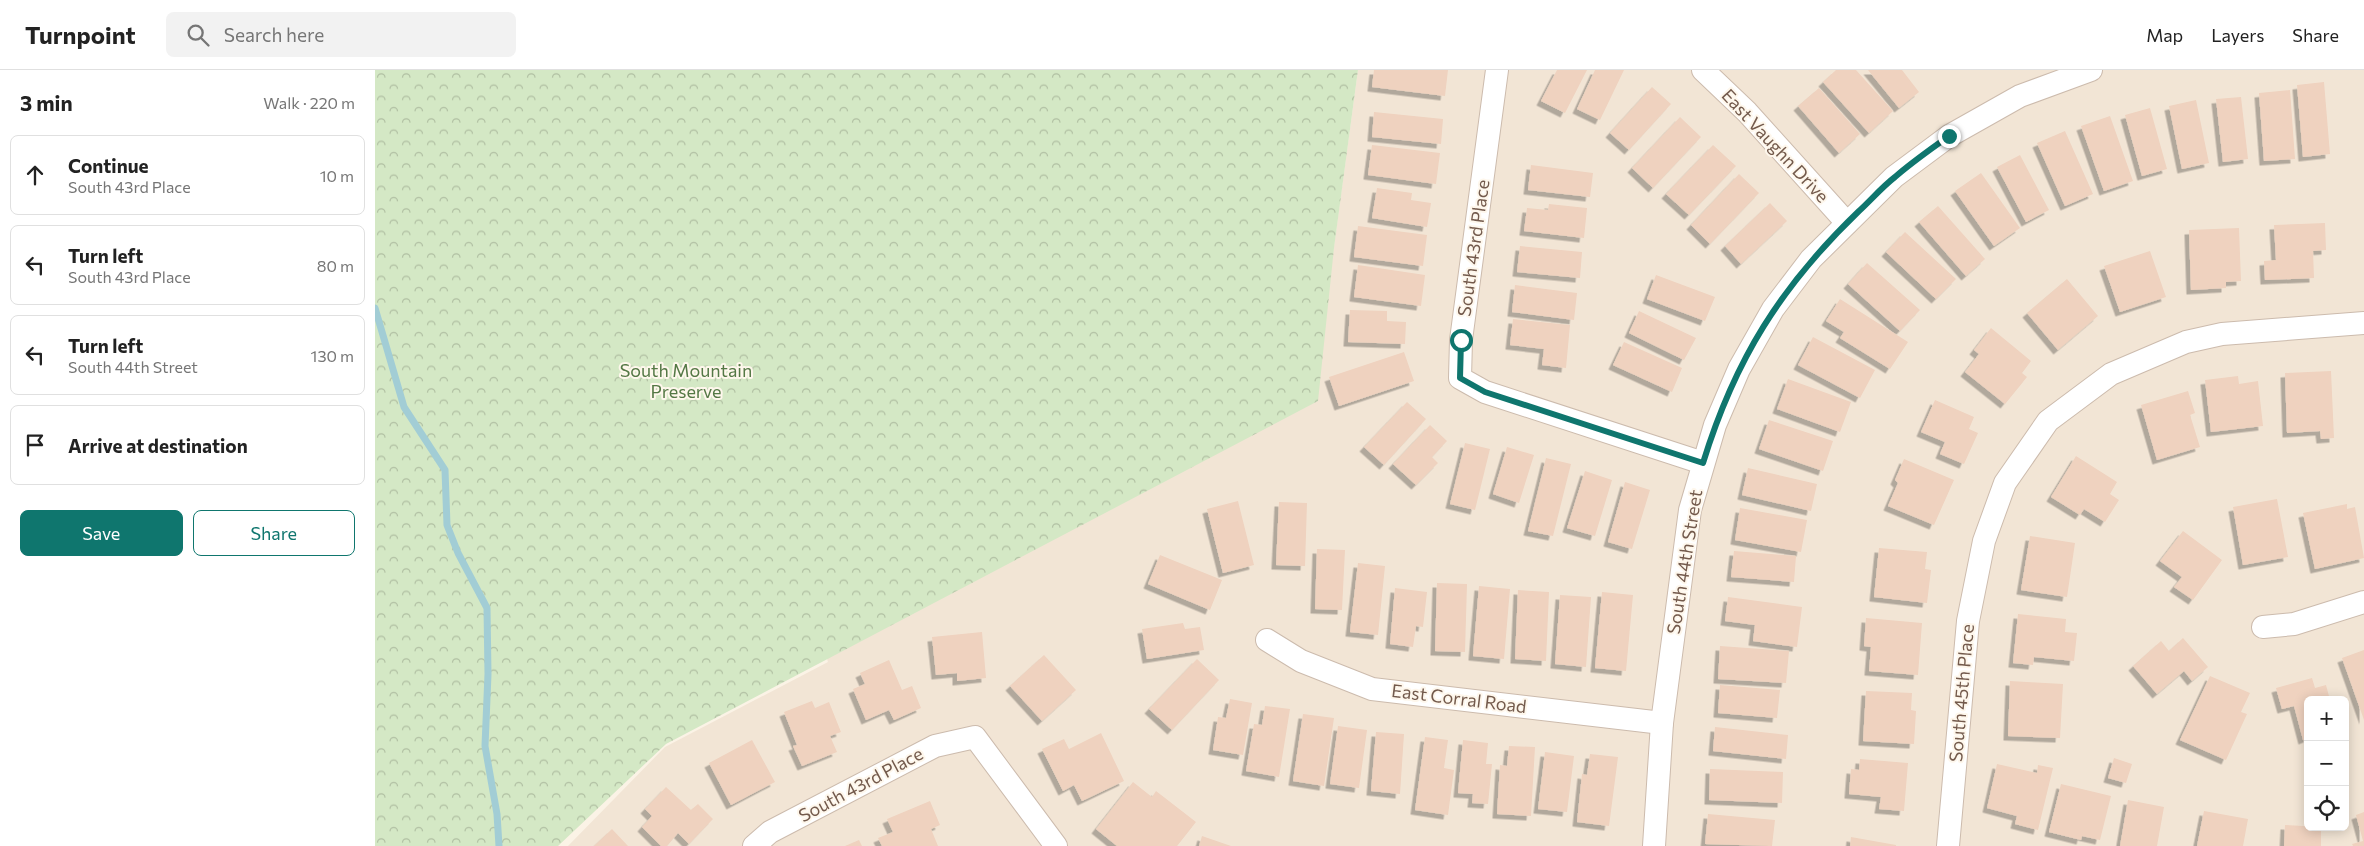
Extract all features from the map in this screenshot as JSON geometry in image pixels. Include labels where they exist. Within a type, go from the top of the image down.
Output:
[{"type":"street","name":"South 43rd Place","points":[[1497,70],[1461,340],[1460,378],[1485,392],[1703,463]]},
{"type":"street","name":"East Vaughn Drive","points":[[1703,70],[1747,112],[1847,223]]},
{"type":"street","name":"South 44th Street","points":[[1654,846],[1662,723],[1690,510],[1715,425],[1739,369],[1773,308],[1811,259],[1894,177],[1949,136],[2020,96],[2091,70]]},
{"type":"street","name":"South 45th Place","points":[[1948,846],[1968,621],[1983,541],[2005,482],[2048,421],[2111,374],[2186,342],[2222,334],[2364,323]]},
{"type":"street","points":[[2263,627],[2293,624],[2364,602]]},
{"type":"street","name":"East Corral Road","points":[[1267,640],[1301,661],[1372,689],[1662,723]]},
{"type":"street","name":"South 43rd Place","points":[[754,846],[770,832],[935,746],[975,737],[1056,846]]},
{"type":"shaded area","points":[[1358,70],[2364,70],[2364,846],[568,846],[665,747],[828,662],[825,652],[1313,401]]},
{"type":"green space","name":"South Mountain Preserve","points":[[375,70],[1358,70],[1334,248],[1318,401],[666,744],[558,846],[375,846]]},
{"type":"building","points":[[1374,70],[1448,70],[1445,96],[1372,87]]},
{"type":"building","points":[[1557,70],[1587,70],[1565,113],[1541,101]]},
{"type":"building","points":[[1595,70],[1624,70],[1600,120],[1577,109]]},
{"type":"building","points":[[1836,70],[1856,70],[1893,111],[1869,133],[1823,82]]},
{"type":"building","points":[[1868,70],[1902,70],[1919,92],[1899,108]]},
{"type":"building","points":[[2324,82],[2330,154],[2303,157],[2297,85]]},
{"type":"building","points":[[1652,87],[1671,104],[1629,150],[1610,133]]},
{"type":"building","points":[[1819,88],[1860,134],[1839,153],[1798,106]]},
{"type":"building","points":[[2290,90],[2295,159],[2264,161],[2259,93]]},
{"type":"building","points":[[2241,97],[2248,159],[2223,162],[2216,99]]},
{"type":"building","points":[[2196,100],[2209,163],[2182,169],[2169,106]]},
{"type":"building","points":[[2150,108],[2167,169],[2142,176],[2125,115]]},
{"type":"building","points":[[1374,112],[1443,119],[1441,144],[1372,137]]},
{"type":"building","points":[[2110,116],[2133,181],[2104,191],[2081,126]]},
{"type":"building","points":[[1680,117],[1701,137],[1653,188],[1632,168]]},
{"type":"building","points":[[2065,131],[2093,194],[2065,206],[2037,143]]},
{"type":"building","points":[[1372,145],[1440,153],[1436,184],[1368,175]]},
{"type":"building","points":[[1713,145],[1736,166],[1689,215],[1666,194]]},
{"type":"building","points":[[2020,155],[2049,210],[2026,222],[1997,167]]},
{"type":"building","points":[[1531,165],[1593,173],[1590,197],[1528,190]]},
{"type":"building","points":[[1981,173],[2020,228],[1994,246],[1955,191]]},
{"type":"building","points":[[1739,174],[1759,193],[1710,244],[1691,225]]},
{"type":"building","points":[[1377,188],[1412,193],[1411,200],[1431,203],[1427,227],[1372,218]]},
{"type":"building","points":[[1770,203],[1787,221],[1741,264],[1725,246]]},
{"type":"building","points":[[1549,204],[1587,208],[1584,238],[1524,231],[1527,208],[1548,210]]},
{"type":"building","points":[[1938,206],[1985,259],[1966,276],[1919,222]]},
{"type":"building","points":[[2325,223],[2326,250],[2313,251],[2314,278],[2265,280],[2264,261],[2276,260],[2274,225]]},
{"type":"building","points":[[1358,226],[1427,235],[1423,266],[1354,257]]},
{"type":"building","points":[[2239,228],[2241,281],[2226,282],[2226,288],[2191,290],[2189,230]]},
{"type":"building","points":[[1905,232],[1956,279],[1936,299],[1886,252]]},
{"type":"building","points":[[1520,246],[1582,252],[1580,278],[1517,272]]},
{"type":"building","points":[[2150,251],[2166,297],[2120,312],[2104,266]]},
{"type":"building","points":[[1867,263],[1920,310],[1900,331],[1848,284]]},
{"type":"building","points":[[1358,265],[1425,275],[1421,306],[1354,297]]},
{"type":"building","points":[[1656,275],[1715,297],[1705,321],[1647,299]]},
{"type":"building","points":[[2067,279],[2098,316],[2058,350],[2027,313]]},
{"type":"building","points":[[1515,285],[1577,293],[1574,320],[1512,312]]},
{"type":"building","points":[[1840,299],[1908,342],[1890,369],[1840,338],[1844,332],[1826,321]]},
{"type":"building","points":[[1350,310],[1387,311],[1387,321],[1406,322],[1405,344],[1348,342]]},
{"type":"building","points":[[1639,311],[1696,338],[1684,360],[1629,333]]},
{"type":"building","points":[[1513,319],[1570,325],[1566,368],[1542,365],[1544,349],[1510,345]]},
{"type":"building","points":[[1991,328],[2031,361],[2022,373],[2027,377],[2005,404],[1965,372],[1979,354],[1974,350]]},
{"type":"building","points":[[1813,337],[1875,370],[1860,398],[1798,365]]},
{"type":"building","points":[[1624,342],[1682,368],[1672,392],[1613,365]]},
{"type":"building","points":[[1404,352],[1414,381],[1339,406],[1329,377]]},
{"type":"building","points":[[2331,371],[2334,438],[2321,439],[2320,431],[2287,433],[2285,373]]},
{"type":"building","points":[[2238,376],[2239,384],[2258,381],[2263,426],[2211,432],[2205,380]]},
{"type":"building","points":[[1788,379],[1851,402],[1840,432],[1777,409]]},
{"type":"building","points":[[2188,391],[2195,413],[2190,415],[2200,447],[2157,460],[2141,405]]},
{"type":"building","points":[[1935,400],[1974,417],[1969,429],[1978,433],[1964,464],[1940,454],[1945,442],[1921,432]]},
{"type":"building","points":[[1407,402],[1426,419],[1384,465],[1364,447]]},
{"type":"building","points":[[1769,420],[1833,441],[1823,471],[1759,449]]},
{"type":"building","points":[[1430,425],[1447,441],[1432,457],[1438,463],[1416,485],[1393,464]]},
{"type":"building","points":[[1465,443],[1490,449],[1475,510],[1450,504]]},
{"type":"building","points":[[1507,447],[1534,455],[1519,503],[1493,494]]},
{"type":"building","points":[[2076,456],[2117,482],[2110,494],[2119,500],[2105,522],[2084,509],[2080,515],[2051,497]]},
{"type":"building","points":[[1546,458],[1571,464],[1553,536],[1528,531]]},
{"type":"building","points":[[1904,459],[1954,480],[1934,525],[1888,506],[1898,483],[1895,480]]},
{"type":"building","points":[[1748,468],[1817,484],[1811,511],[1742,495]]},
{"type":"building","points":[[1585,471],[1612,480],[1595,536],[1567,528]]},
{"type":"building","points":[[1625,482],[1650,490],[1632,549],[1608,542]]},
{"type":"building","points":[[2277,499],[2288,557],[2243,565],[2233,507]]},
{"type":"building","points":[[1238,501],[1254,565],[1223,573],[1207,509]]},
{"type":"building","points":[[1279,502],[1307,503],[1305,566],[1276,565]]},
{"type":"building","points":[[2347,504],[2347,509],[2355,507],[2364,558],[2315,569],[2303,513]]},
{"type":"building","points":[[1740,508],[1807,520],[1801,552],[1735,540]]},
{"type":"building","points":[[2183,531],[2222,560],[2193,600],[2174,587],[2182,577],[2160,561]]},
{"type":"building","points":[[2030,536],[2075,543],[2067,597],[2021,590]]},
{"type":"building","points":[[1879,548],[1927,552],[1925,569],[1931,570],[1927,603],[1874,597]]},
{"type":"building","points":[[1317,549],[1345,550],[1342,610],[1315,609]]},
{"type":"building","points":[[1734,551],[1796,556],[1794,582],[1731,577]]},
{"type":"building","points":[[1160,555],[1222,580],[1210,610],[1148,584]]},
{"type":"building","points":[[1358,563],[1385,566],[1378,635],[1350,632]]},
{"type":"building","points":[[1437,583],[1467,584],[1465,652],[1435,651]]},
{"type":"building","points":[[1479,586],[1510,589],[1504,659],[1473,656]]},
{"type":"building","points":[[1395,588],[1427,592],[1423,627],[1416,626],[1413,647],[1390,644]]},
{"type":"building","points":[[1518,590],[1549,592],[1546,661],[1515,659]]},
{"type":"building","points":[[1602,592],[1633,595],[1626,671],[1595,668]]},
{"type":"building","points":[[1560,595],[1591,597],[1586,667],[1555,664]]},
{"type":"building","points":[[1728,597],[1802,607],[1797,647],[1753,641],[1755,625],[1725,621]]},
{"type":"building","points":[[2018,614],[2066,619],[2065,632],[2077,633],[2074,661],[2034,657],[2033,665],[2013,663]]},
{"type":"building","points":[[1866,618],[1922,623],[1918,675],[1869,671],[1871,647],[1864,646]]},
{"type":"building","points":[[1183,623],[1185,629],[1200,627],[1204,650],[1147,659],[1142,629]]},
{"type":"building","points":[[982,632],[986,678],[957,681],[957,673],[936,675],[932,637]]},
{"type":"building","points":[[2183,638],[2208,667],[2192,681],[2184,671],[2157,694],[2133,666],[2161,641],[2169,651]]},
{"type":"building","points":[[1720,646],[1789,651],[1786,683],[1718,679]]},
{"type":"building","points":[[2364,650],[2364,720],[2342,658]]},
{"type":"building","points":[[1044,655],[1076,690],[1042,721],[1010,686]]},
{"type":"building","points":[[1197,659],[1219,680],[1172,730],[1149,709]]},
{"type":"building","points":[[889,660],[902,690],[912,686],[921,708],[894,720],[889,710],[866,720],[853,689],[865,684],[860,673]]},
{"type":"building","points":[[2210,676],[2250,693],[2241,712],[2247,714],[2226,760],[2180,740]]},
{"type":"building","points":[[2312,678],[2315,688],[2326,685],[2329,696],[2304,696],[2304,740],[2294,706],[2282,709],[2276,688]]},
{"type":"building","points":[[2010,681],[2063,684],[2060,738],[2008,736]]},
{"type":"building","points":[[1720,685],[1780,690],[1777,718],[1718,713]]},
{"type":"building","points":[[1866,691],[1912,693],[1911,710],[1916,711],[1914,744],[1863,741]]},
{"type":"building","points":[[1230,699],[1252,703],[1243,755],[1213,750],[1218,717],[1226,718]]},
{"type":"building","points":[[812,701],[815,708],[829,702],[841,732],[830,736],[837,752],[802,766],[793,746],[797,745],[784,712]]},
{"type":"building","points":[[1265,706],[1290,709],[1279,777],[1246,771],[1254,724],[1262,725]]},
{"type":"building","points":[[1303,714],[1334,718],[1324,786],[1293,781]]},
{"type":"building","points":[[1338,726],[1367,730],[1359,788],[1330,784]]},
{"type":"building","points":[[1715,727],[1788,735],[1786,759],[1713,751]]},
{"type":"building","points":[[1376,732],[1404,734],[1400,794],[1371,791]]},
{"type":"building","points":[[1101,733],[1124,781],[1082,801],[1074,785],[1063,791],[1042,749],[1064,739],[1069,749]]},
{"type":"building","points":[[1425,737],[1448,740],[1444,768],[1454,770],[1448,815],[1415,810]]},
{"type":"building","points":[[752,740],[775,782],[731,805],[709,763]]},
{"type":"building","points":[[1463,740],[1488,743],[1486,764],[1492,764],[1488,804],[1472,803],[1473,794],[1458,793]]},
{"type":"building","points":[[1509,746],[1535,747],[1531,816],[1497,814],[1500,765],[1507,766]]},
{"type":"building","points":[[1545,752],[1574,756],[1567,812],[1538,809]]},
{"type":"building","points":[[1590,754],[1618,757],[1609,826],[1577,822],[1582,774],[1587,775]]},
{"type":"building","points":[[2114,758],[2132,764],[2126,783],[2108,778]]},
{"type":"building","points":[[1860,759],[1908,763],[1904,811],[1879,809],[1881,797],[1849,794],[1851,769],[1859,770]]},
{"type":"building","points":[[1997,764],[2037,773],[2038,765],[2053,768],[2038,830],[2015,824],[2017,816],[1987,808]]},
{"type":"building","points":[[1710,769],[1783,772],[1782,803],[1709,800]]},
{"type":"building","points":[[1133,782],[1152,797],[1156,791],[1196,822],[1177,846],[1117,846],[1096,829]]},
{"type":"building","points":[[2061,784],[2111,796],[2100,840],[2082,836],[2081,840],[2049,832]]},
{"type":"building","points":[[666,787],[691,810],[698,804],[713,819],[689,844],[678,833],[667,846],[661,846],[642,827],[652,816],[645,809]]},
{"type":"building","points":[[2128,800],[2164,807],[2157,846],[2120,846]]},
{"type":"building","points":[[930,801],[940,825],[931,829],[938,846],[882,846],[878,838],[893,832],[887,819]]},
{"type":"building","points":[[2204,811],[2248,819],[2243,846],[2197,846]]},
{"type":"building","points":[[2364,812],[2364,846],[2353,846],[2352,844],[2363,841],[2356,815]]},
{"type":"building","points":[[1708,814],[1775,820],[1772,846],[1705,844]]},
{"type":"building","points":[[2285,825],[2304,826],[2304,831],[2321,831],[2321,846],[2284,846]]},
{"type":"building","points":[[612,829],[628,846],[594,846]]},
{"type":"building","points":[[1202,836],[1231,846],[1199,846]]},
{"type":"building","points":[[1851,837],[1896,845],[1896,846],[1850,846]]},
{"type":"building","points":[[859,840],[862,846],[845,846]]},
{"type":"waterway","points":[[375,308],[404,407],[445,470],[447,525],[458,553],[487,608],[488,674],[485,746],[497,814],[499,846]]},
{"type":"route","points":[[1461,340],[1460,378],[1485,392],[1703,463],[1715,425],[1739,369],[1773,308],[1811,259],[1894,177],[1949,136]]}]
